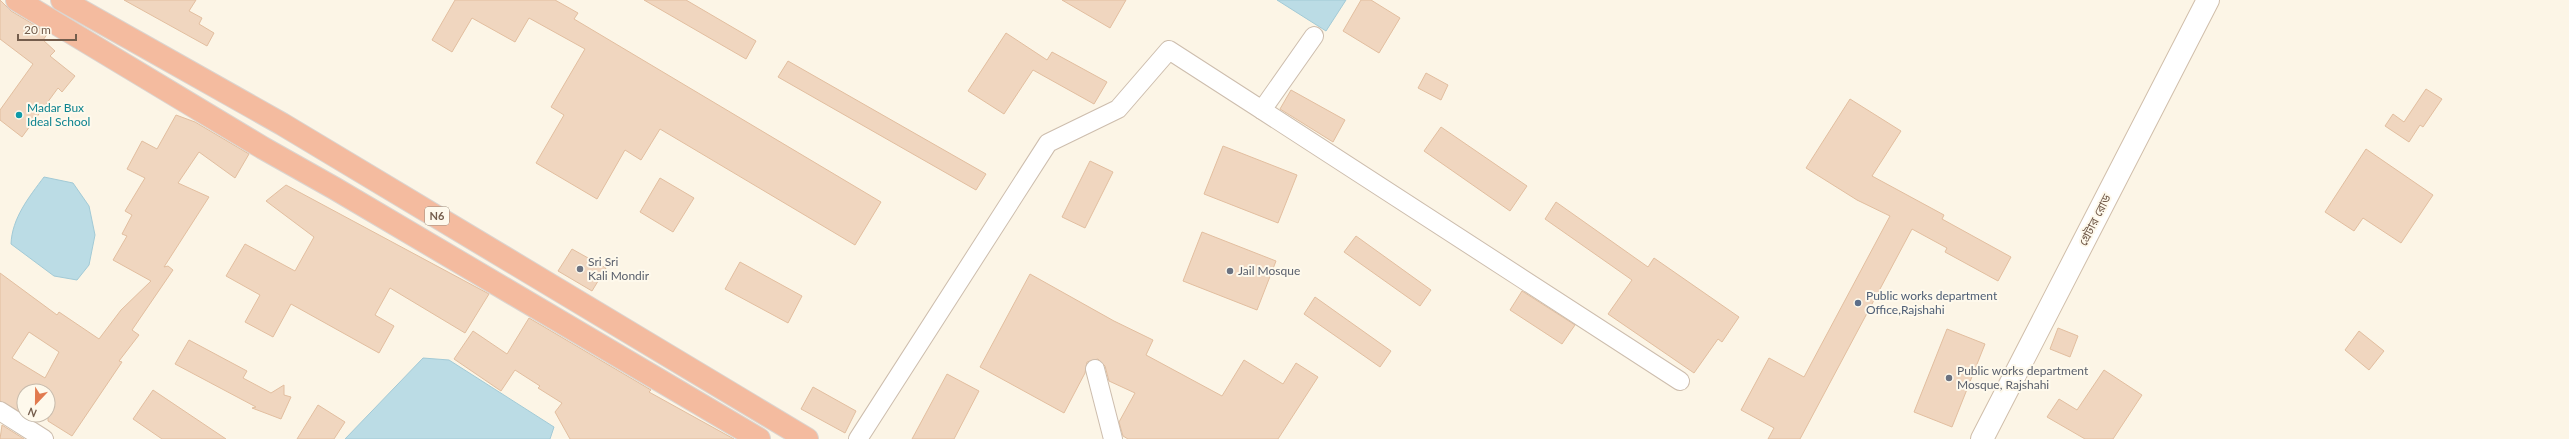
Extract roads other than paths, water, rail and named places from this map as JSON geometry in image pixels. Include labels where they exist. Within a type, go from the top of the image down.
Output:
[{"type":"highway","name":"N6","points":[[17,0],[263,148],[334,188],[759,439]]},
{"type":"highway","name":"N6","points":[[62,0],[282,124],[808,439]]},
{"type":"street","name":"গ্রেটার রোড","points":[[1982,439],[2208,0]]},
{"type":"street","points":[[1262,110],[1314,36]]},
{"type":"street","points":[[858,439],[1048,143],[1118,109],[1169,50],[1680,381]]},
{"type":"street","points":[[1095,369],[1113,439]]},
{"type":"street","points":[[0,411],[44,439]]},
{"type":"water","points":[[1277,0],[1346,0],[1326,31]]},
{"type":"water","points":[[44,177],[73,183],[89,206],[95,235],[89,265],[77,280],[54,276],[11,244],[14,225],[22,208]]},
{"type":"water","points":[[423,358],[449,360],[554,427],[550,439],[345,439]]},
{"type":"place","name":"Madar Bux Ideal School","points":[[19,115]]},
{"type":"place","name":"Sri Sri Kali Mondir","points":[[580,269]]},
{"type":"place","name":"Jail Mosque","points":[[1230,271]]},
{"type":"place","name":"Public works department Office,Rajshahi","points":[[1858,303]]},
{"type":"place","name":"Public works department Mosque, Rajshahi","points":[[1949,378]]}]
